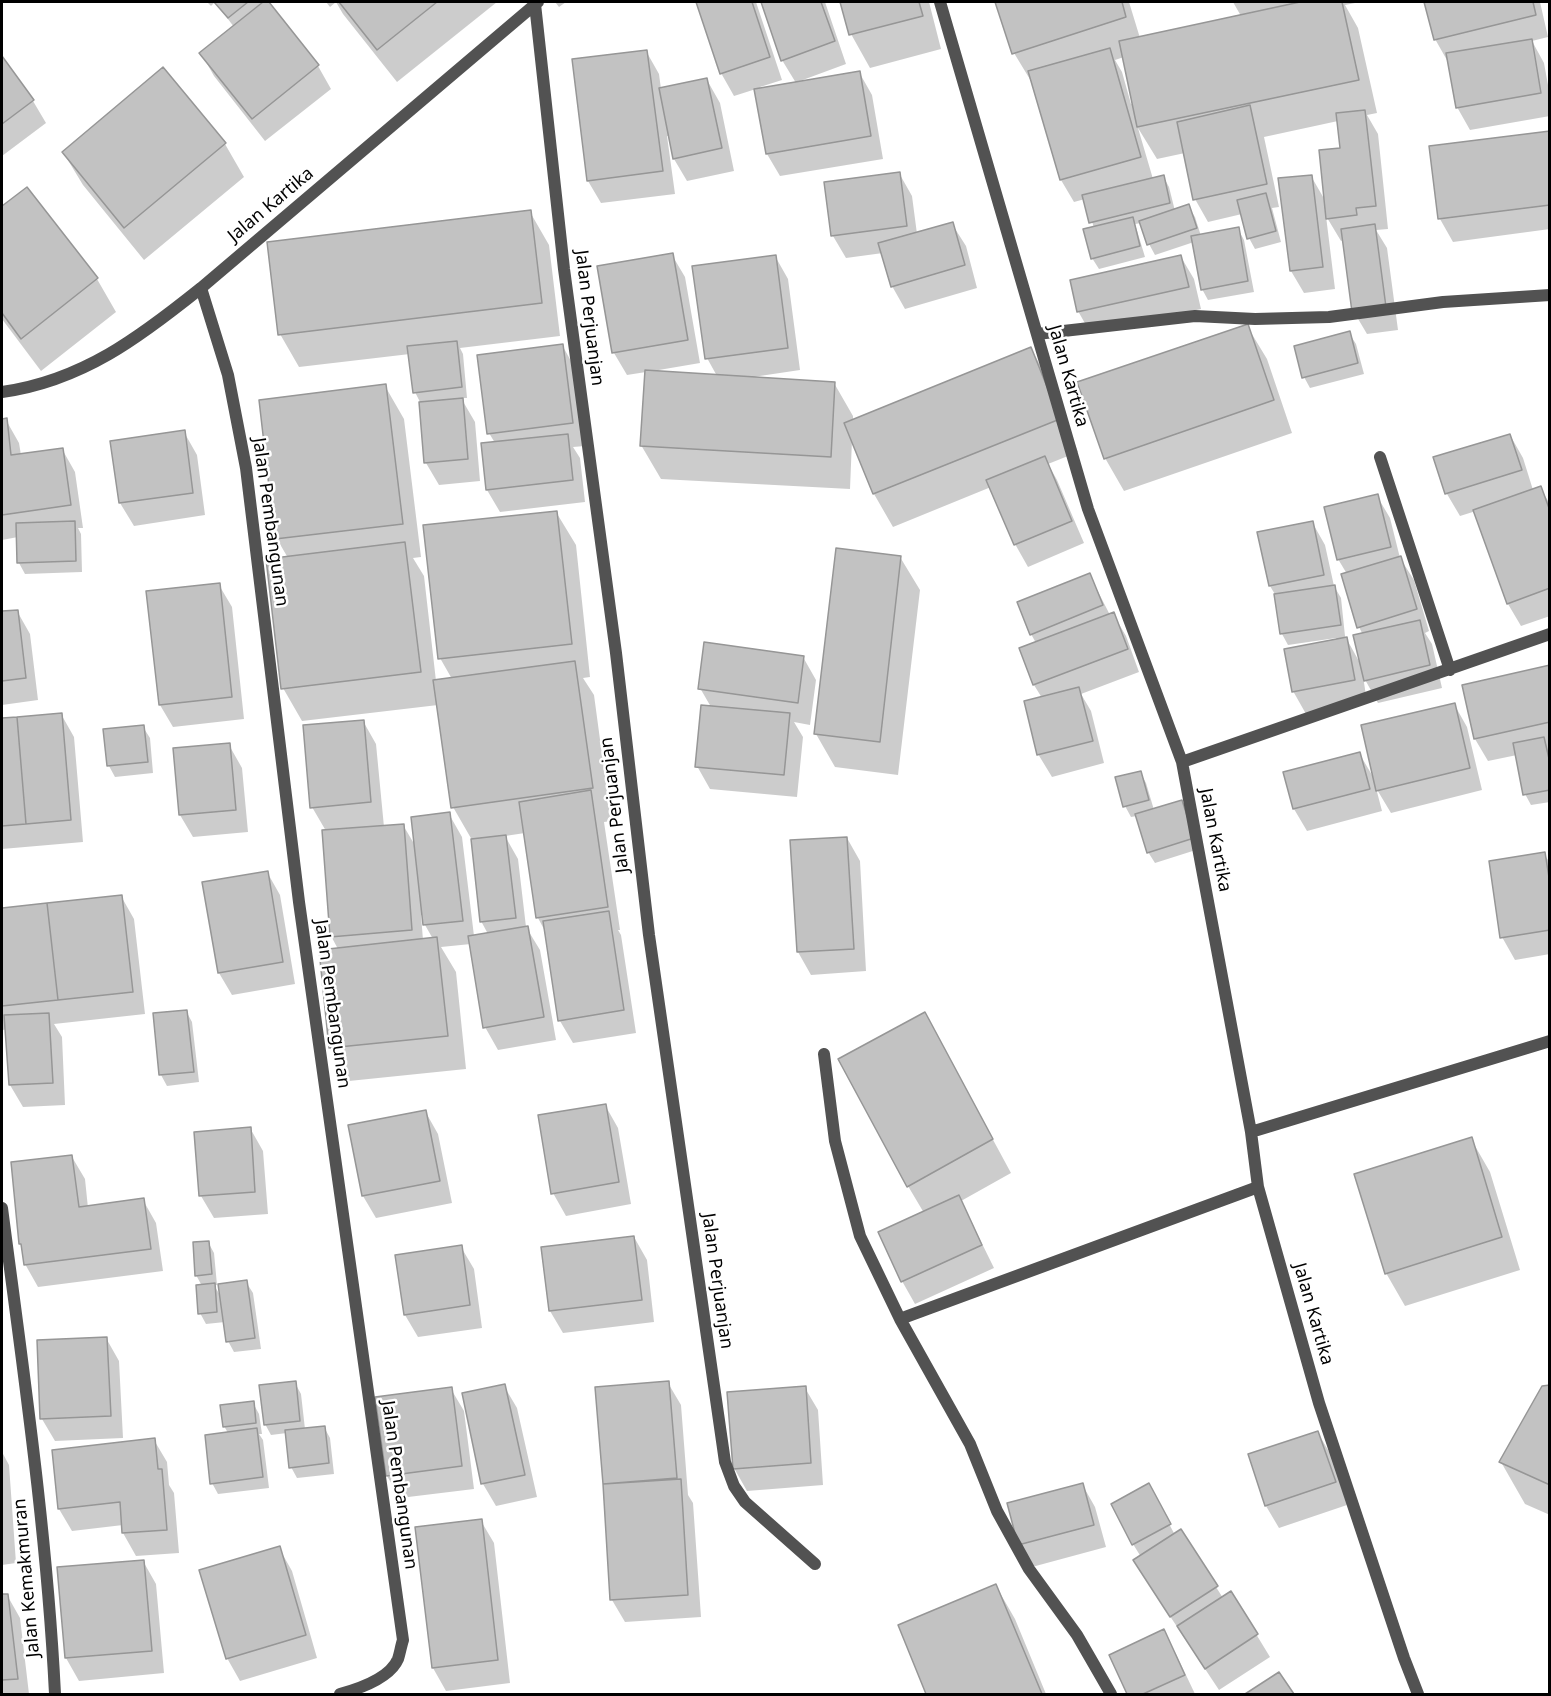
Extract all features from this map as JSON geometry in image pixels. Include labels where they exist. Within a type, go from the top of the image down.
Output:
[{"type":"street","name":"Jalan Kartika","points":[[940,2],[1088,509],[1182,762],[1251,1131],[1258,1187],[1319,1403],[1418,1695]]},
{"type":"street","name":"Jalan Kartika","points":[[2,392],[45,383],[84,369],[152,327],[536,3]]},
{"type":"street","name":"Jalan Perjuanjan","points":[[536,3],[564,269],[616,653],[649,934],[726,1462],[734,1486],[745,1502],[815,1564]]},
{"type":"street","name":"Jalan Pembangunan","points":[[201,288],[228,375],[246,468],[299,902],[403,1640],[397,1662],[381,1676],[364,1687],[340,1695]]},
{"type":"street","points":[[1037,334],[1195,316],[1255,319],[1329,317],[1443,303],[1550,295]]},
{"type":"street","points":[[1380,457],[1450,670]]},
{"type":"street","points":[[1182,762],[1550,634]]},
{"type":"street","points":[[1251,1131],[1550,1041]]},
{"type":"street","points":[[824,1054],[835,1141],[860,1236],[900,1319],[970,1444],[997,1511],[1024,1560],[1077,1635],[1111,1695]]},
{"type":"street","points":[[900,1319],[1258,1187]]},
{"type":"street","name":"Jalan Kemakmuran","points":[[2,1208],[41,1525],[55,1695]]},
{"type":"building","points":[[214,2],[248,2],[228,18]]},
{"type":"building","points":[[263,2],[269,2],[319,65],[252,119],[199,53]]},
{"type":"building","points":[[339,2],[437,2],[377,50]]},
{"type":"building","points":[[696,2],[752,2],[770,57],[720,74]]},
{"type":"building","points":[[761,2],[821,2],[835,41],[781,61]]},
{"type":"building","points":[[840,2],[919,2],[923,16],[849,35]]},
{"type":"building","points":[[995,2],[1122,2],[1126,17],[1012,54]]},
{"type":"building","points":[[1300,2],[1342,2],[1359,80],[1137,127],[1119,41]]},
{"type":"building","points":[[1424,2],[1533,2],[1536,15],[1434,40]]},
{"type":"building","points":[[1532,39],[1541,93],[1456,108],[1446,53]]},
{"type":"building","points":[[1110,48],[1141,157],[1060,180],[1028,71]]},
{"type":"building","points":[[647,50],[663,171],[587,181],[572,59]]},
{"type":"building","points":[[2,56],[34,100],[2,124]]},
{"type":"building","points":[[163,67],[226,143],[124,228],[62,152]]},
{"type":"building","points":[[860,71],[871,136],[766,154],[754,89]]},
{"type":"building","points":[[707,78],[722,148],[673,159],[659,88]]},
{"type":"building","points":[[1250,105],[1267,184],[1193,200],[1177,122]]},
{"type":"building","points":[[1365,110],[1376,206],[1356,208],[1357,215],[1326,219],[1319,150],[1340,148],[1336,113]]},
{"type":"building","points":[[1550,131],[1550,205],[1438,219],[1429,146]]},
{"type":"building","points":[[900,172],[907,226],[831,236],[824,182]]},
{"type":"building","points":[[1164,175],[1170,203],[1089,223],[1082,195]]},
{"type":"building","points":[[1312,175],[1323,267],[1290,271],[1278,178]]},
{"type":"building","points":[[27,187],[98,278],[21,339],[2,313],[2,206]]},
{"type":"building","points":[[1266,193],[1276,231],[1247,239],[1237,200]]},
{"type":"building","points":[[1189,204],[1197,228],[1147,245],[1139,221]]},
{"type":"building","points":[[531,210],[542,303],[278,335],[267,242]]},
{"type":"building","points":[[1133,217],[1140,246],[1091,259],[1083,229]]},
{"type":"building","points":[[953,222],[965,265],[891,287],[878,243]]},
{"type":"building","points":[[1375,224],[1386,307],[1352,312],[1341,229]]},
{"type":"building","points":[[1239,227],[1248,281],[1201,290],[1191,236]]},
{"type":"building","points":[[673,253],[688,340],[612,353],[597,266]]},
{"type":"building","points":[[776,255],[788,348],[705,359],[692,266]]},
{"type":"building","points":[[1181,255],[1189,287],[1077,312],[1070,280]]},
{"type":"building","points":[[1248,324],[1274,400],[1104,459],[1077,382]]},
{"type":"building","points":[[1350,331],[1358,363],[1302,378],[1294,346]]},
{"type":"building","points":[[457,341],[462,387],[413,393],[407,346]]},
{"type":"building","points":[[563,344],[573,423],[487,434],[477,355]]},
{"type":"building","points":[[1031,347],[1060,419],[873,494],[844,423]]},
{"type":"building","points":[[645,370],[835,382],[831,457],[640,446]]},
{"type":"building","points":[[386,384],[403,524],[275,539],[259,400]]},
{"type":"building","points":[[463,398],[468,459],[424,463],[419,402]]},
{"type":"building","points":[[7,418],[11,455],[63,448],[71,505],[2,515],[2,419]]},
{"type":"building","points":[[185,430],[193,493],[119,503],[110,441]]},
{"type":"building","points":[[568,434],[573,480],[486,490],[481,443]]},
{"type":"building","points":[[1510,434],[1522,470],[1445,494],[1433,457]]},
{"type":"building","points":[[1045,456],[1072,521],[1014,545],[986,480]]},
{"type":"building","points":[[1541,486],[1550,511],[1550,588],[1507,604],[1473,510]]},
{"type":"building","points":[[1378,494],[1391,547],[1337,560],[1324,507]]},
{"type":"building","points":[[557,511],[572,644],[438,659],[423,525]]},
{"type":"building","points":[[75,521],[76,561],[17,563],[16,523]]},
{"type":"building","points":[[1313,521],[1324,575],[1269,586],[1257,532]]},
{"type":"building","points":[[405,542],[421,672],[281,689],[266,559]]},
{"type":"building","points":[[836,548],[901,556],[880,742],[814,734]]},
{"type":"building","points":[[1401,556],[1417,609],[1357,628],[1341,574]]},
{"type":"building","points":[[1090,573],[1103,605],[1030,635],[1017,602]]},
{"type":"building","points":[[220,583],[232,697],[159,705],[146,591]]},
{"type":"building","points":[[1335,585],[1341,625],[1280,634],[1274,594]]},
{"type":"building","points":[[18,610],[26,678],[2,681],[2,611]]},
{"type":"building","points":[[1114,612],[1128,649],[1033,685],[1019,648]]},
{"type":"building","points":[[1420,620],[1430,665],[1364,681],[1353,635]]},
{"type":"building","points":[[1347,637],[1355,680],[1292,692],[1284,649]]},
{"type":"building","points":[[704,642],[804,656],[798,703],[698,689]]},
{"type":"building","points":[[575,661],[593,788],[451,808],[433,680]]},
{"type":"building","points":[[1550,665],[1550,722],[1474,739],[1462,685]]},
{"type":"building","points":[[1079,687],[1093,741],[1037,755],[1024,701]]},
{"type":"building","points":[[1455,703],[1470,768],[1376,791],[1361,725]]},
{"type":"building","points":[[701,705],[790,713],[784,775],[695,767]]},
{"type":"building","points":[[62,713],[71,820],[26,824],[17,717]]},
{"type":"building","points":[[17,717],[26,824],[2,826],[2,718]]},
{"type":"building","points":[[364,720],[371,802],[310,808],[303,725]]},
{"type":"building","points":[[144,725],[148,762],[107,766],[103,729]]},
{"type":"building","points":[[1544,737],[1550,763],[1550,790],[1523,795],[1513,743]]},
{"type":"building","points":[[230,743],[236,810],[179,815],[173,748]]},
{"type":"building","points":[[1360,752],[1370,789],[1293,809],[1283,772]]},
{"type":"building","points":[[1141,771],[1149,800],[1123,807],[1115,777]]},
{"type":"building","points":[[591,790],[608,907],[536,918],[519,802]]},
{"type":"building","points":[[1182,800],[1194,838],[1147,853],[1135,814]]},
{"type":"building","points":[[450,812],[463,921],[423,925],[411,817]]},
{"type":"building","points":[[404,824],[412,930],[330,937],[322,830]]},
{"type":"building","points":[[506,835],[516,918],[480,922],[471,839]]},
{"type":"building","points":[[847,837],[854,949],[797,952],[790,840]]},
{"type":"building","points":[[1545,852],[1550,884],[1550,930],[1500,938],[1489,861]]},
{"type":"building","points":[[268,871],[283,962],[218,973],[202,882]]},
{"type":"building","points":[[122,895],[133,992],[58,1000],[47,903]]},
{"type":"building","points":[[47,903],[58,1000],[2,1006],[2,908]]},
{"type":"building","points":[[609,911],[624,1010],[558,1021],[543,921]]},
{"type":"building","points":[[528,926],[544,1017],[483,1028],[468,936]]},
{"type":"building","points":[[437,937],[448,1036],[329,1048],[319,950]]},
{"type":"building","points":[[187,1010],[194,1072],[159,1075],[153,1013]]},
{"type":"building","points":[[925,1012],[993,1139],[907,1187],[838,1059]]},
{"type":"building","points":[[49,1013],[53,1083],[9,1085],[4,1015]]},
{"type":"building","points":[[606,1104],[619,1182],[551,1194],[538,1115]]},
{"type":"building","points":[[426,1110],[440,1181],[362,1196],[348,1125]]},
{"type":"building","points":[[251,1127],[255,1192],[199,1196],[194,1132]]},
{"type":"building","points":[[1472,1137],[1502,1237],[1385,1274],[1354,1174]]},
{"type":"building","points":[[72,1155],[79,1207],[144,1198],[151,1249],[24,1265],[21,1244],[19,1244],[11,1162]]},
{"type":"building","points":[[959,1195],[982,1245],[901,1282],[878,1232]]},
{"type":"building","points":[[634,1236],[642,1300],[549,1311],[541,1247]]},
{"type":"building","points":[[209,1241],[212,1274],[195,1276],[193,1242]]},
{"type":"building","points":[[462,1245],[470,1305],[404,1315],[395,1255]]},
{"type":"building","points":[[247,1280],[255,1338],[226,1342],[218,1284]]},
{"type":"building","points":[[215,1283],[217,1312],[198,1314],[196,1285]]},
{"type":"building","points":[[107,1337],[111,1416],[40,1419],[37,1340]]},
{"type":"building","points":[[296,1381],[300,1421],[264,1425],[259,1385]]},
{"type":"building","points":[[669,1381],[677,1478],[603,1484],[595,1387]]},
{"type":"building","points":[[505,1384],[525,1475],[481,1484],[462,1393]]},
{"type":"building","points":[[1550,1385],[1550,1485],[1499,1462],[1542,1386]]},
{"type":"building","points":[[806,1386],[811,1463],[733,1469],[727,1392]]},
{"type":"building","points":[[452,1387],[462,1466],[386,1476],[375,1397]]},
{"type":"building","points":[[254,1401],[256,1423],[223,1427],[220,1405]]},
{"type":"building","points":[[325,1426],[329,1463],[289,1468],[285,1430]]},
{"type":"building","points":[[257,1428],[263,1477],[210,1484],[205,1435]]},
{"type":"building","points":[[1318,1431],[1336,1482],[1265,1506],[1248,1454]]},
{"type":"building","points":[[155,1438],[158,1469],[162,1469],[167,1530],[122,1533],[120,1502],[58,1509],[52,1450]]},
{"type":"building","points":[[681,1479],[688,1595],[610,1600],[603,1484]]},
{"type":"building","points":[[1083,1483],[1094,1525],[1018,1545],[1007,1503]]},
{"type":"building","points":[[1149,1483],[1171,1524],[1132,1545],[1111,1504]]},
{"type":"building","points":[[482,1519],[498,1660],[432,1668],[415,1527]]},
{"type":"building","points":[[1181,1529],[1218,1586],[1170,1617],[1133,1560]]},
{"type":"building","points":[[280,1546],[306,1635],[226,1659],[199,1570]]},
{"type":"building","points":[[144,1560],[152,1651],[65,1658],[57,1567]]},
{"type":"building","points":[[996,1584],[1042,1694],[926,1694],[898,1625]]},
{"type":"building","points":[[1231,1591],[1258,1634],[1205,1669],[1177,1626]]},
{"type":"building","points":[[2,1594],[8,1594],[18,1679],[2,1680]]},
{"type":"building","points":[[1164,1629],[1185,1675],[1143,1694],[1127,1694],[1109,1655]]},
{"type":"building","points":[[1279,1672],[1294,1694],[1245,1694]]}]
